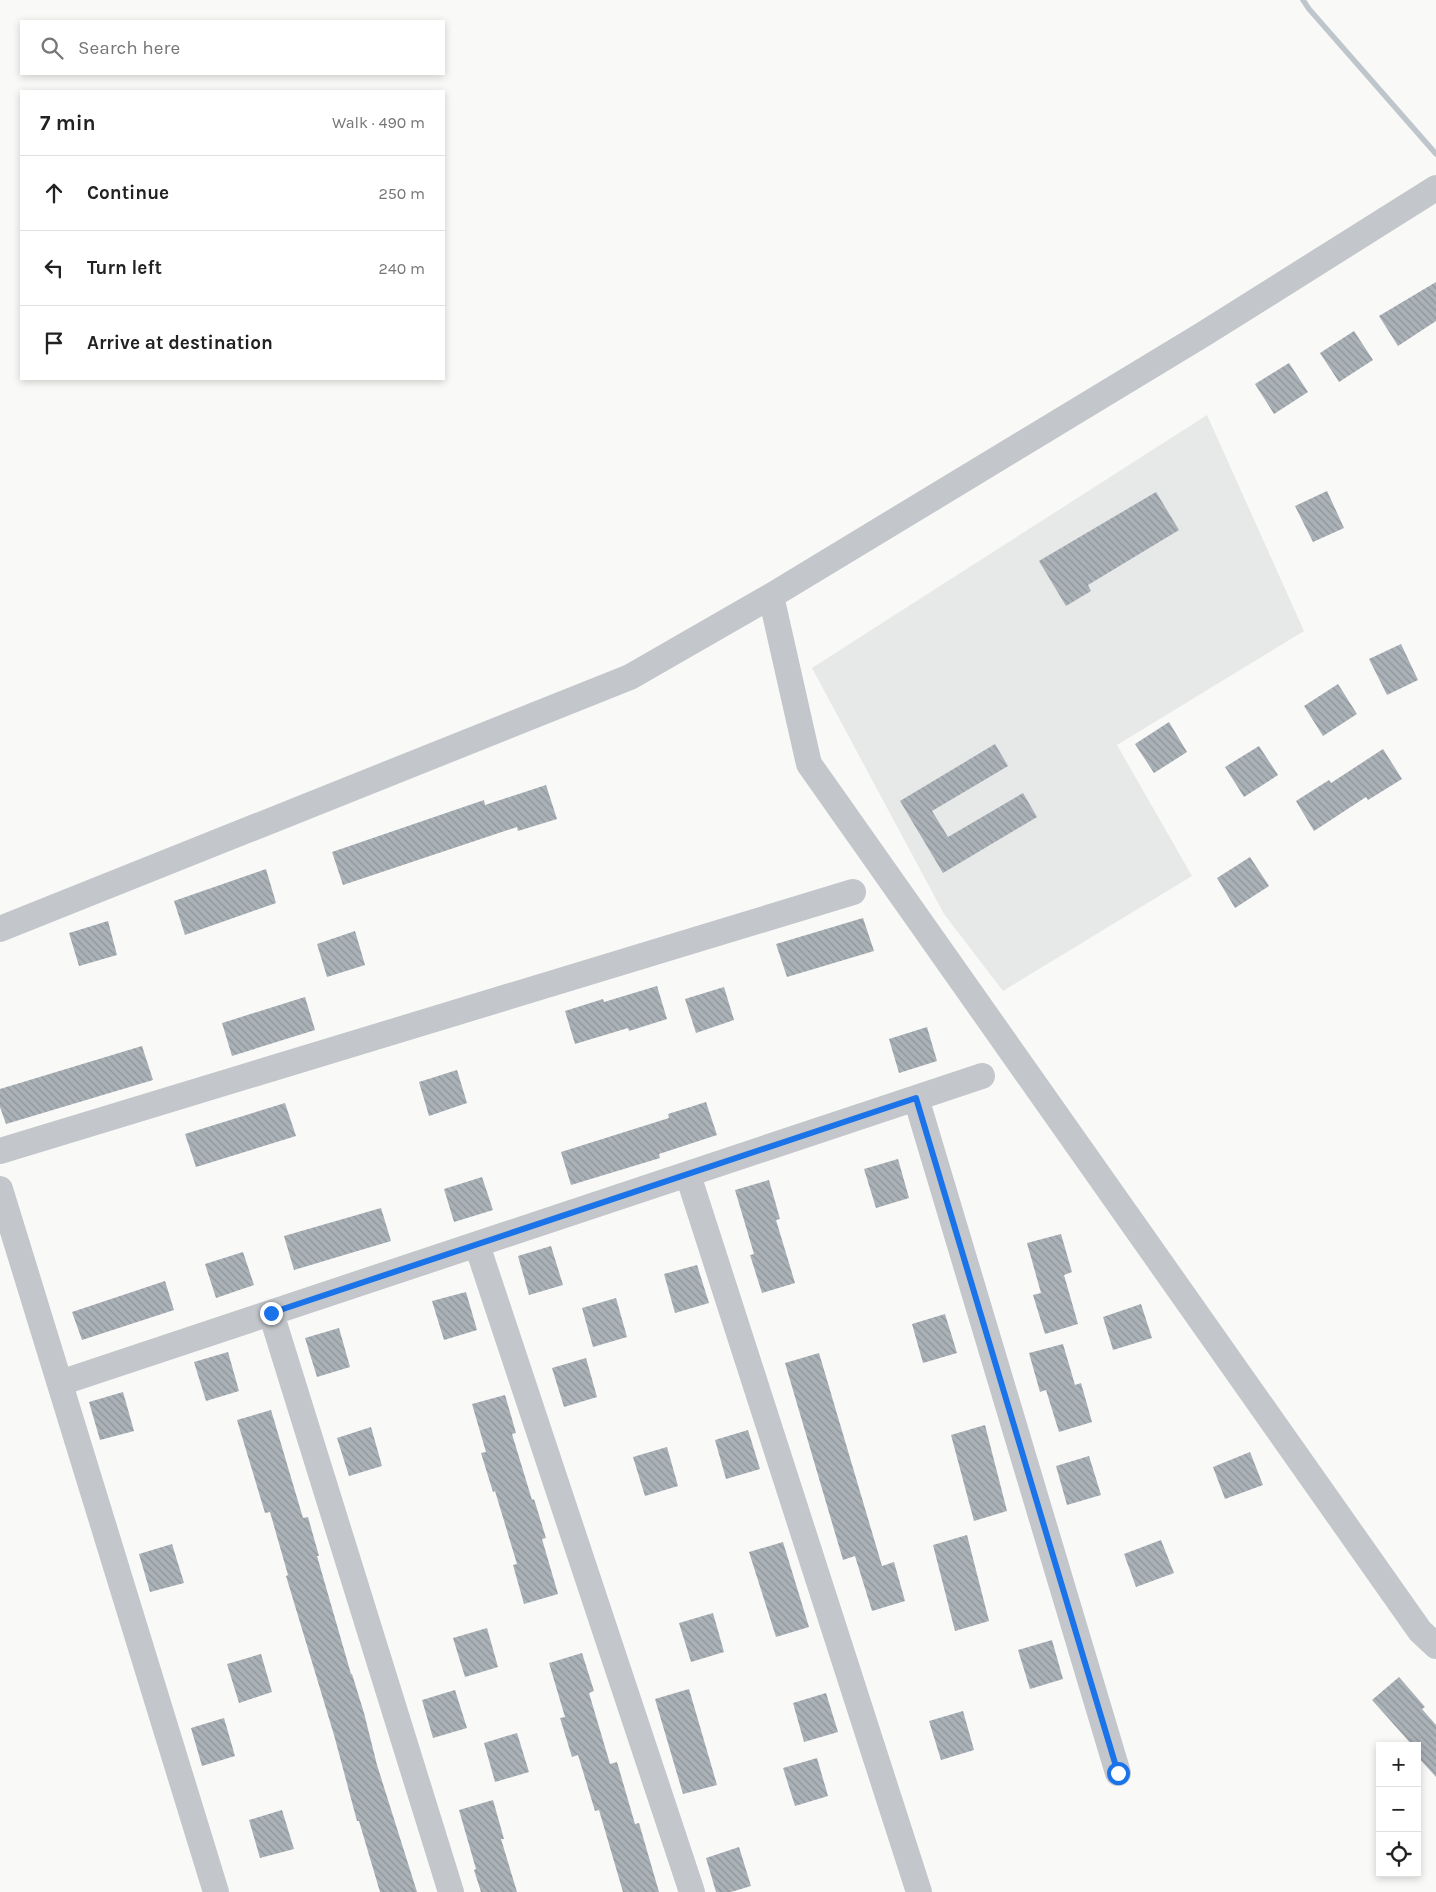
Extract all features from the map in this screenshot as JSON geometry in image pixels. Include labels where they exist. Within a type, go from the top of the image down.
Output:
[{"type":"street","points":[[0,928],[630,677],[772,596],[1202,335],[1433,190]]},
{"type":"street","points":[[772,596],[809,764],[1420,1630],[1436,1646]]},
{"type":"street","points":[[0,1151],[853,892]]},
{"type":"street","points":[[60,1383],[982,1076]]},
{"type":"street","points":[[916,1098],[1118,1773]]},
{"type":"street","points":[[688,1175],[919,1892]]},
{"type":"street","points":[[0,1189],[216,1892]]},
{"type":"street","points":[[477,1245],[692,1892]]},
{"type":"street","points":[[271,1313],[451,1892]]},
{"type":"shaded area","points":[[1207,415],[1304,631],[1117,745],[1192,876],[1003,991],[944,914],[812,668]]},
{"type":"building","points":[[1436,282],[1436,321],[1398,346],[1379,316]]},
{"type":"building","points":[[1354,331],[1373,360],[1339,382],[1320,353]]},
{"type":"building","points":[[1289,363],[1308,392],[1274,414],[1255,384]]},
{"type":"building","points":[[1327,491],[1344,528],[1313,542],[1295,506]]},
{"type":"building","points":[[1156,492],[1179,530],[1088,585],[1091,591],[1066,606],[1039,561]]},
{"type":"building","points":[[1401,644],[1418,680],[1387,695],[1369,659]]},
{"type":"building","points":[[1338,684],[1357,714],[1323,736],[1304,706]]},
{"type":"building","points":[[1169,722],[1187,752],[1154,773],[1135,744]]},
{"type":"building","points":[[995,744],[1008,766],[932,811],[948,837],[1023,793],[1037,817],[943,873],[900,801]]},
{"type":"building","points":[[1259,746],[1278,775],[1244,797],[1225,767]]},
{"type":"building","points":[[1383,749],[1402,779],[1368,800],[1366,797],[1314,831],[1296,801],[1329,780],[1331,783]]},
{"type":"building","points":[[546,785],[557,819],[518,831],[517,827],[343,885],[332,852],[484,800],[485,805]]},
{"type":"building","points":[[1250,857],[1269,886],[1235,908],[1217,878]]},
{"type":"building","points":[[266,869],[276,903],[185,935],[174,901]]},
{"type":"building","points":[[863,918],[874,951],[787,977],[776,944]]},
{"type":"building","points":[[108,921],[117,955],[79,966],[69,933]]},
{"type":"building","points":[[355,931],[365,965],[327,977],[317,944]]},
{"type":"building","points":[[657,986],[667,1019],[629,1031],[628,1028],[575,1044],[565,1011],[603,999],[604,1002]]},
{"type":"building","points":[[724,987],[734,1020],[696,1033],[685,999]]},
{"type":"building","points":[[305,997],[315,1030],[232,1056],[222,1023]]},
{"type":"building","points":[[927,1027],[937,1061],[899,1073],[889,1039]]},
{"type":"building","points":[[142,1046],[153,1080],[6,1124],[0,1107],[0,1089]]},
{"type":"building","points":[[457,1070],[467,1103],[429,1116],[419,1082]]},
{"type":"building","points":[[706,1102],[717,1135],[659,1154],[660,1158],[571,1185],[561,1152],[669,1118],[668,1114]]},
{"type":"building","points":[[285,1103],[296,1136],[196,1167],[185,1134]]},
{"type":"building","points":[[898,1159],[909,1198],[876,1208],[864,1169]]},
{"type":"building","points":[[482,1177],[493,1210],[454,1222],[444,1189]]},
{"type":"building","points":[[769,1180],[780,1219],[776,1220],[795,1283],[762,1293],[750,1255],[754,1254],[735,1190]]},
{"type":"building","points":[[381,1208],[391,1241],[294,1270],[284,1236]]},
{"type":"building","points":[[1061,1234],[1072,1272],[1064,1275],[1078,1324],[1045,1334],[1033,1295],[1041,1293],[1027,1243]]},
{"type":"building","points":[[551,1246],[563,1285],[529,1295],[518,1256]]},
{"type":"building","points":[[243,1252],[254,1285],[216,1298],[205,1264]]},
{"type":"building","points":[[697,1265],[709,1303],[675,1313],[664,1274]]},
{"type":"building","points":[[165,1281],[174,1310],[82,1340],[72,1312]]},
{"type":"building","points":[[466,1292],[477,1330],[444,1340],[432,1301]]},
{"type":"building","points":[[616,1298],[627,1337],[593,1347],[582,1308]]},
{"type":"building","points":[[1141,1304],[1152,1338],[1113,1350],[1103,1317]]},
{"type":"building","points":[[945,1314],[957,1353],[923,1363],[912,1324]]},
{"type":"building","points":[[339,1328],[350,1367],[317,1377],[305,1338]]},
{"type":"building","points":[[1063,1344],[1075,1385],[1081,1383],[1092,1422],[1059,1432],[1046,1390],[1040,1392],[1029,1353]]},
{"type":"building","points":[[228,1352],[239,1391],[206,1401],[194,1362]]},
{"type":"building","points":[[819,1353],[882,1566],[894,1562],[905,1601],[872,1611],[855,1556],[843,1560],[785,1363]]},
{"type":"building","points":[[586,1358],[597,1397],[564,1407],[552,1368]]},
{"type":"building","points":[[123,1392],[134,1431],[100,1440],[89,1402]]},
{"type":"building","points":[[505,1395],[516,1433],[512,1434],[546,1538],[542,1539],[558,1594],[524,1604],[513,1565],[517,1564],[495,1491],[493,1492],[481,1453],[486,1452],[472,1404]]},
{"type":"building","points":[[271,1410],[303,1518],[308,1517],[319,1556],[317,1556],[364,1713],[377,1765],[417,1892],[380,1892],[359,1821],[357,1821],[334,1735],[286,1576],[288,1575],[270,1512],[265,1513],[237,1420]]},
{"type":"building","points":[[985,1425],[1007,1511],[974,1521],[951,1435]]},
{"type":"building","points":[[371,1427],[382,1466],[349,1476],[337,1438]]},
{"type":"building","points":[[748,1430],[760,1469],[726,1479],[715,1440]]},
{"type":"building","points":[[667,1447],[678,1486],[645,1496],[633,1457]]},
{"type":"building","points":[[1250,1452],[1263,1485],[1225,1499],[1213,1467]]},
{"type":"building","points":[[1089,1456],[1101,1495],[1067,1505],[1056,1466]]},
{"type":"building","points":[[967,1535],[989,1621],[955,1631],[933,1545]]},
{"type":"building","points":[[1161,1540],[1174,1573],[1136,1587],[1124,1554]]},
{"type":"building","points":[[783,1542],[809,1627],[776,1637],[749,1552]]},
{"type":"building","points":[[172,1544],[184,1583],[150,1592],[139,1554]]},
{"type":"building","points":[[713,1613],[724,1652],[691,1662],[679,1623]]},
{"type":"building","points":[[487,1628],[498,1667],[465,1677],[453,1638]]},
{"type":"building","points":[[1052,1640],[1063,1679],[1030,1689],[1018,1650]]},
{"type":"building","points":[[582,1653],[594,1691],[589,1693],[610,1764],[617,1762],[635,1824],[639,1823],[659,1892],[623,1892],[599,1810],[595,1811],[578,1755],[572,1757],[560,1718],[565,1717],[549,1663]]},
{"type":"building","points":[[261,1654],[272,1692],[239,1703],[227,1664]]},
{"type":"building","points":[[1399,1677],[1425,1707],[1422,1709],[1436,1725],[1436,1777],[1421,1760],[1421,1742],[1409,1742],[1372,1700]]},
{"type":"building","points":[[689,1689],[717,1785],[683,1794],[655,1699]]},
{"type":"building","points":[[455,1690],[467,1728],[433,1738],[422,1700]]},
{"type":"building","points":[[826,1693],[838,1732],[804,1742],[793,1703]]},
{"type":"building","points":[[963,1711],[974,1750],[941,1760],[929,1721]]},
{"type":"building","points":[[224,1718],[235,1756],[202,1766],[191,1728]]},
{"type":"building","points":[[517,1733],[529,1772],[495,1782],[484,1743]]},
{"type":"building","points":[[817,1758],[828,1796],[795,1806],[783,1768]]},
{"type":"building","points":[[493,1800],[504,1839],[501,1839],[517,1892],[481,1892],[474,1870],[476,1869],[459,1810]]},
{"type":"building","points":[[282,1810],[294,1849],[260,1858],[249,1820]]},
{"type":"building","points":[[739,1847],[751,1886],[731,1892],[716,1892],[706,1858]]},
{"type":"waterway","points":[[1303,0],[1436,154]]},
{"type":"route","points":[[271,1313],[916,1098],[1118,1773]]}]
